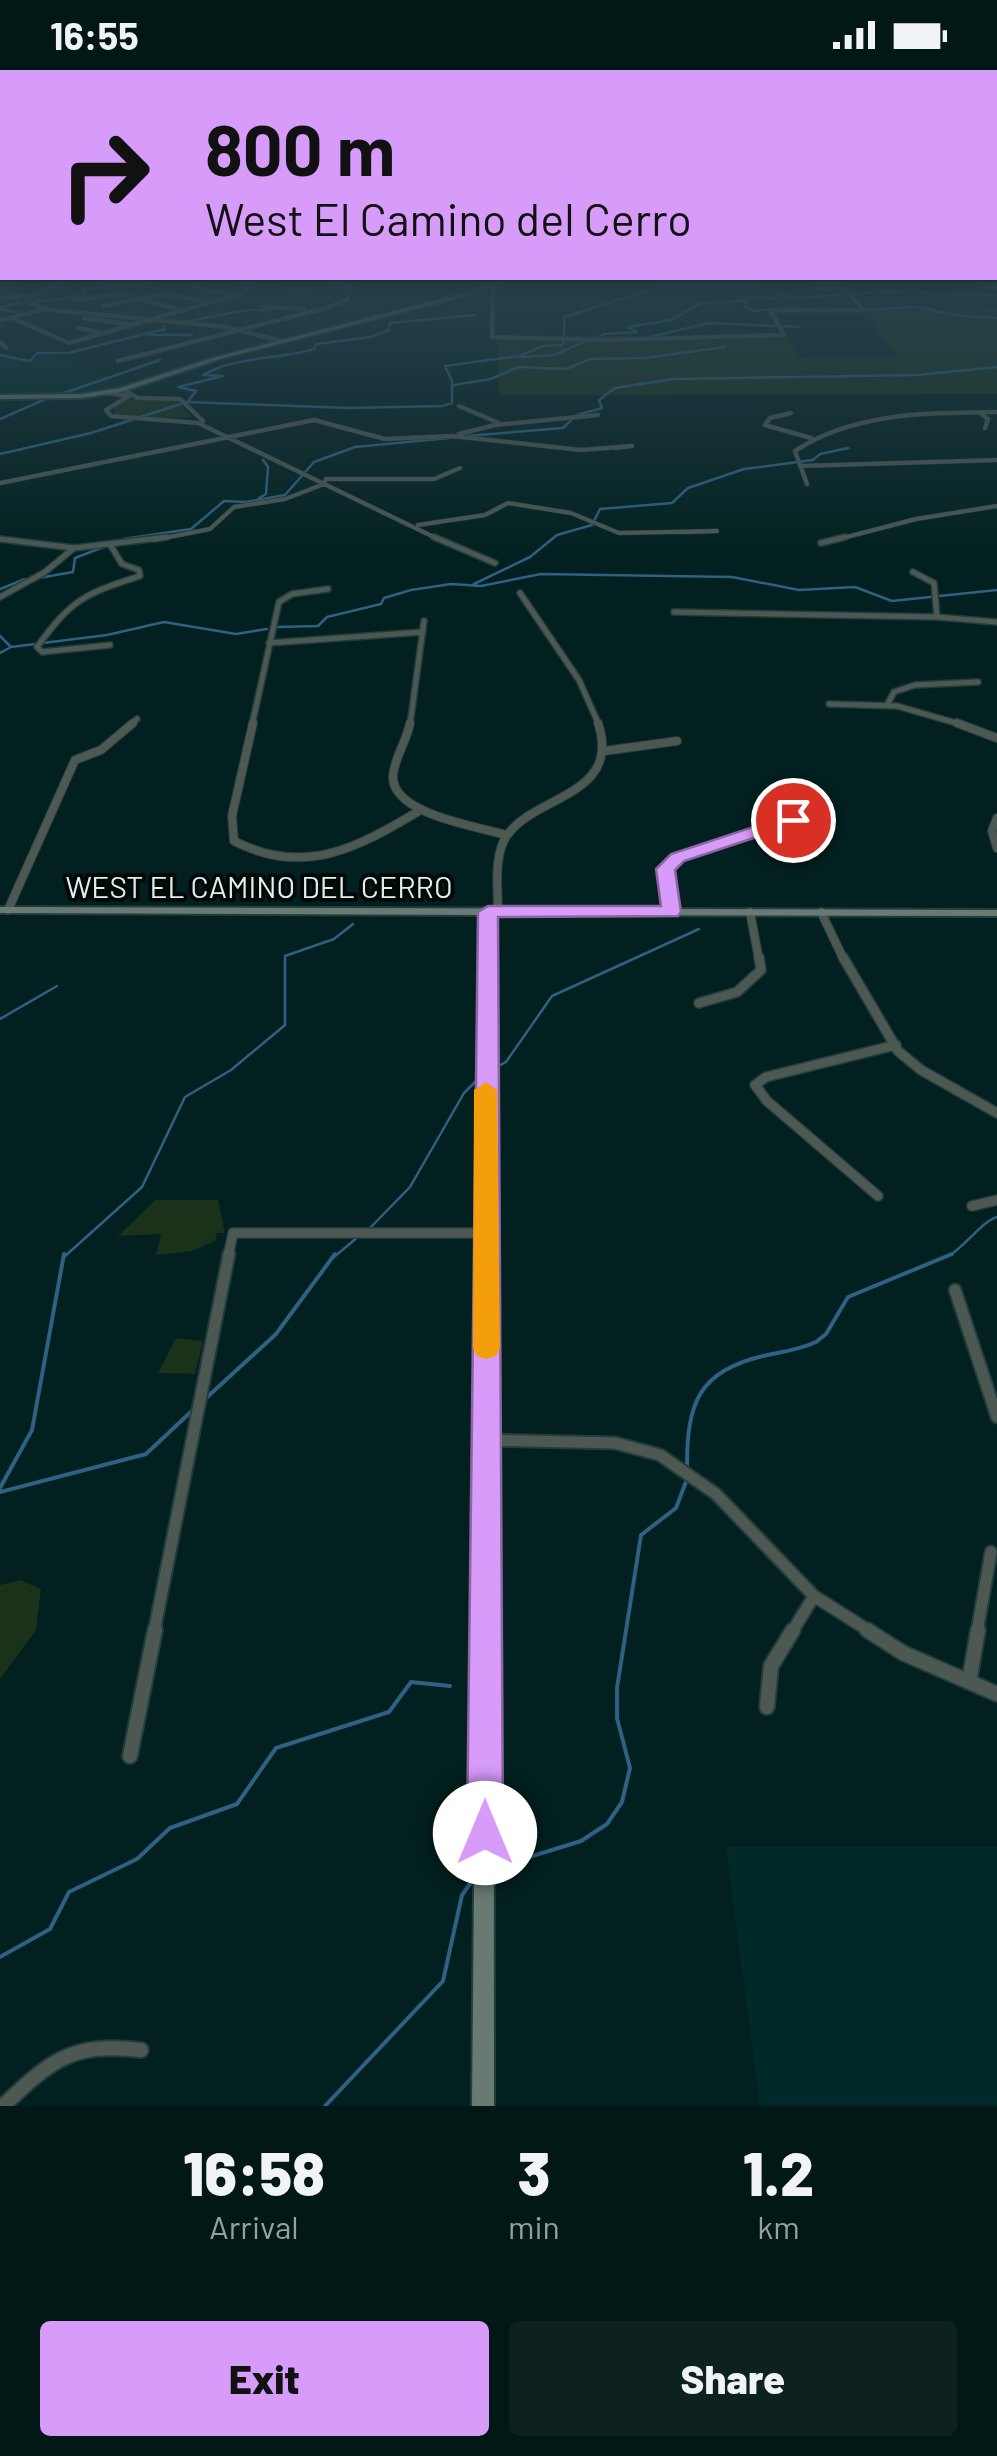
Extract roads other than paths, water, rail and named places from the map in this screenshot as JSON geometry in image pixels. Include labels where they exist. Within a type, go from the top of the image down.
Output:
[{"type":"street","points":[[0,397],[108,393],[186,371]]},
{"type":"street","points":[[124,390],[138,398],[180,399],[194,416],[411,527],[486,515],[508,503],[572,514],[611,532],[688,532]]},
{"type":"street","points":[[108,393],[129,396],[106,410],[117,418],[190,421],[495,563]]},
{"type":"street","points":[[460,406],[501,424]]},
{"type":"street","points":[[978,412],[988,418],[985,428]]},
{"type":"street","points":[[807,484],[795,451],[811,438],[888,419],[997,412]]},
{"type":"street","points":[[791,413],[770,418],[766,425],[811,438]]},
{"type":"street","points":[[452,436],[501,424],[598,415]]},
{"type":"street","points":[[0,484],[314,420],[385,439],[452,436],[581,450],[616,448]]},
{"type":"street","points":[[800,466],[997,460]]},
{"type":"street","points":[[0,539],[74,548],[111,546],[210,529],[234,506],[285,499],[348,475],[412,480],[453,474],[460,468]]},
{"type":"street","points":[[821,544],[918,518],[997,506]]},
{"type":"street","points":[[110,645],[42,652],[37,646],[65,610],[100,589],[140,576],[141,572],[122,564],[111,546]]},
{"type":"street","points":[[0,598],[46,572],[74,548]]},
{"type":"street","points":[[913,572],[934,583],[937,616]]},
{"type":"street","points":[[328,589],[292,594],[279,602],[232,816],[234,841],[268,856],[316,858],[360,847],[420,811]]},
{"type":"street","points":[[483,2106],[488,1440],[484,1233],[493,912],[507,835],[578,788],[599,768],[604,752],[590,697],[579,676],[520,593]]},
{"type":"street","points":[[674,612],[937,616],[997,622]]},
{"type":"street","points":[[424,621],[408,736],[394,774],[400,794],[420,811],[507,835]]},
{"type":"street","points":[[269,643],[318,642],[371,632],[423,632]]},
{"type":"street","points":[[887,705],[894,692],[906,687],[978,682]]},
{"type":"street","points":[[829,704],[887,705],[937,715],[997,738]]},
{"type":"street","points":[[4,910],[76,760],[101,750],[137,719]]},
{"type":"street","points":[[604,752],[676,741]]},
{"type":"street","points":[[997,818],[992,831],[997,848]]},
{"type":"street","points":[[671,912],[666,869],[677,858],[793,820]]},
{"type":"street","name":"WEST EL CAMINO DEL CERRO","points":[[4,910],[997,913]]},
{"type":"street","points":[[699,1003],[737,992],[761,970],[750,912]]},
{"type":"street","points":[[820,912],[826,930],[905,1058],[997,1114]]},
{"type":"street","points":[[878,1196],[768,1100],[755,1084],[766,1077],[896,1045]]},
{"type":"street","points":[[972,1206],[997,1200]]},
{"type":"street","points":[[130,1756],[233,1233],[484,1233]]},
{"type":"street","points":[[955,1290],[997,1417]]},
{"type":"street","points":[[488,1440],[615,1443],[660,1455],[716,1494],[814,1596],[903,1654],[997,1694]]},
{"type":"street","points":[[969,1682],[991,1552]]},
{"type":"street","points":[[767,1707],[771,1666],[814,1596]]},
{"type":"street","points":[[2,2106],[45,2066],[79,2047],[100,2044],[141,2050]]},
{"type":"waterway","points":[[58,395],[128,371]]},
{"type":"waterway","points":[[189,400],[196,391],[178,387],[223,376],[203,375],[211,371]]},
{"type":"waterway","points":[[0,454],[91,433],[187,402],[349,408],[442,406],[452,403],[452,381],[447,371]]},
{"type":"waterway","points":[[454,385],[491,379],[510,371]]},
{"type":"waterway","points":[[467,436],[563,428],[577,415],[602,408],[599,400],[615,388],[673,379],[957,371]]},
{"type":"waterway","points":[[0,419],[50,397]]},
{"type":"waterway","points":[[123,539],[191,529],[224,501],[246,502],[285,495],[314,462],[355,447],[449,438]]},
{"type":"waterway","points":[[474,584],[530,557],[557,535],[592,525],[600,509],[672,503],[688,488],[744,469],[813,460],[820,454],[848,448]]},
{"type":"waterway","points":[[259,498],[266,494],[268,467],[263,460]]},
{"type":"waterway","points":[[33,579],[73,572],[75,558],[106,546]]},
{"type":"waterway","points":[[277,627],[318,626],[327,617],[381,604],[384,598],[411,590],[451,584],[481,586],[541,574],[732,577],[799,590],[855,587],[892,601],[997,590]]},
{"type":"waterway","points":[[0,589],[25,579]]},
{"type":"waterway","points":[[0,653],[11,647],[107,635],[164,622],[236,634],[267,629]]},
{"type":"waterway","points":[[0,636],[10,646]]},
{"type":"waterway","points":[[64,1257],[142,1187],[185,1097],[231,1070],[285,1025],[285,956],[334,939],[353,924]]},
{"type":"waterway","points":[[491,1070],[506,1062],[552,996],[699,929]]},
{"type":"waterway","points":[[0,1019],[57,986]]},
{"type":"waterway","points":[[369,1229],[410,1187],[464,1093],[484,1073]]},
{"type":"waterway","points":[[950,1255],[997,1217]]},
{"type":"waterway","points":[[334,1257],[359,1236]]},
{"type":"waterway","points":[[0,1488],[32,1430],[64,1254]]},
{"type":"waterway","points":[[204,1400],[276,1334],[335,1254]]},
{"type":"waterway","points":[[687,1466],[694,1408],[710,1381],[741,1362],[816,1342],[826,1334],[848,1297],[950,1255]]},
{"type":"waterway","points":[[0,1492],[146,1454],[194,1409]]},
{"type":"waterway","points":[[494,1868],[581,1841],[607,1824],[622,1802],[630,1768],[617,1718],[617,1688],[641,1535],[676,1508],[687,1479]]},
{"type":"waterway","points":[[0,1957],[50,1929],[69,1892],[137,1859],[170,1828],[237,1804],[276,1748],[389,1712],[411,1682],[450,1686]]},
{"type":"waterway","points":[[325,2106],[443,1981],[462,1895],[474,1878]]}]
